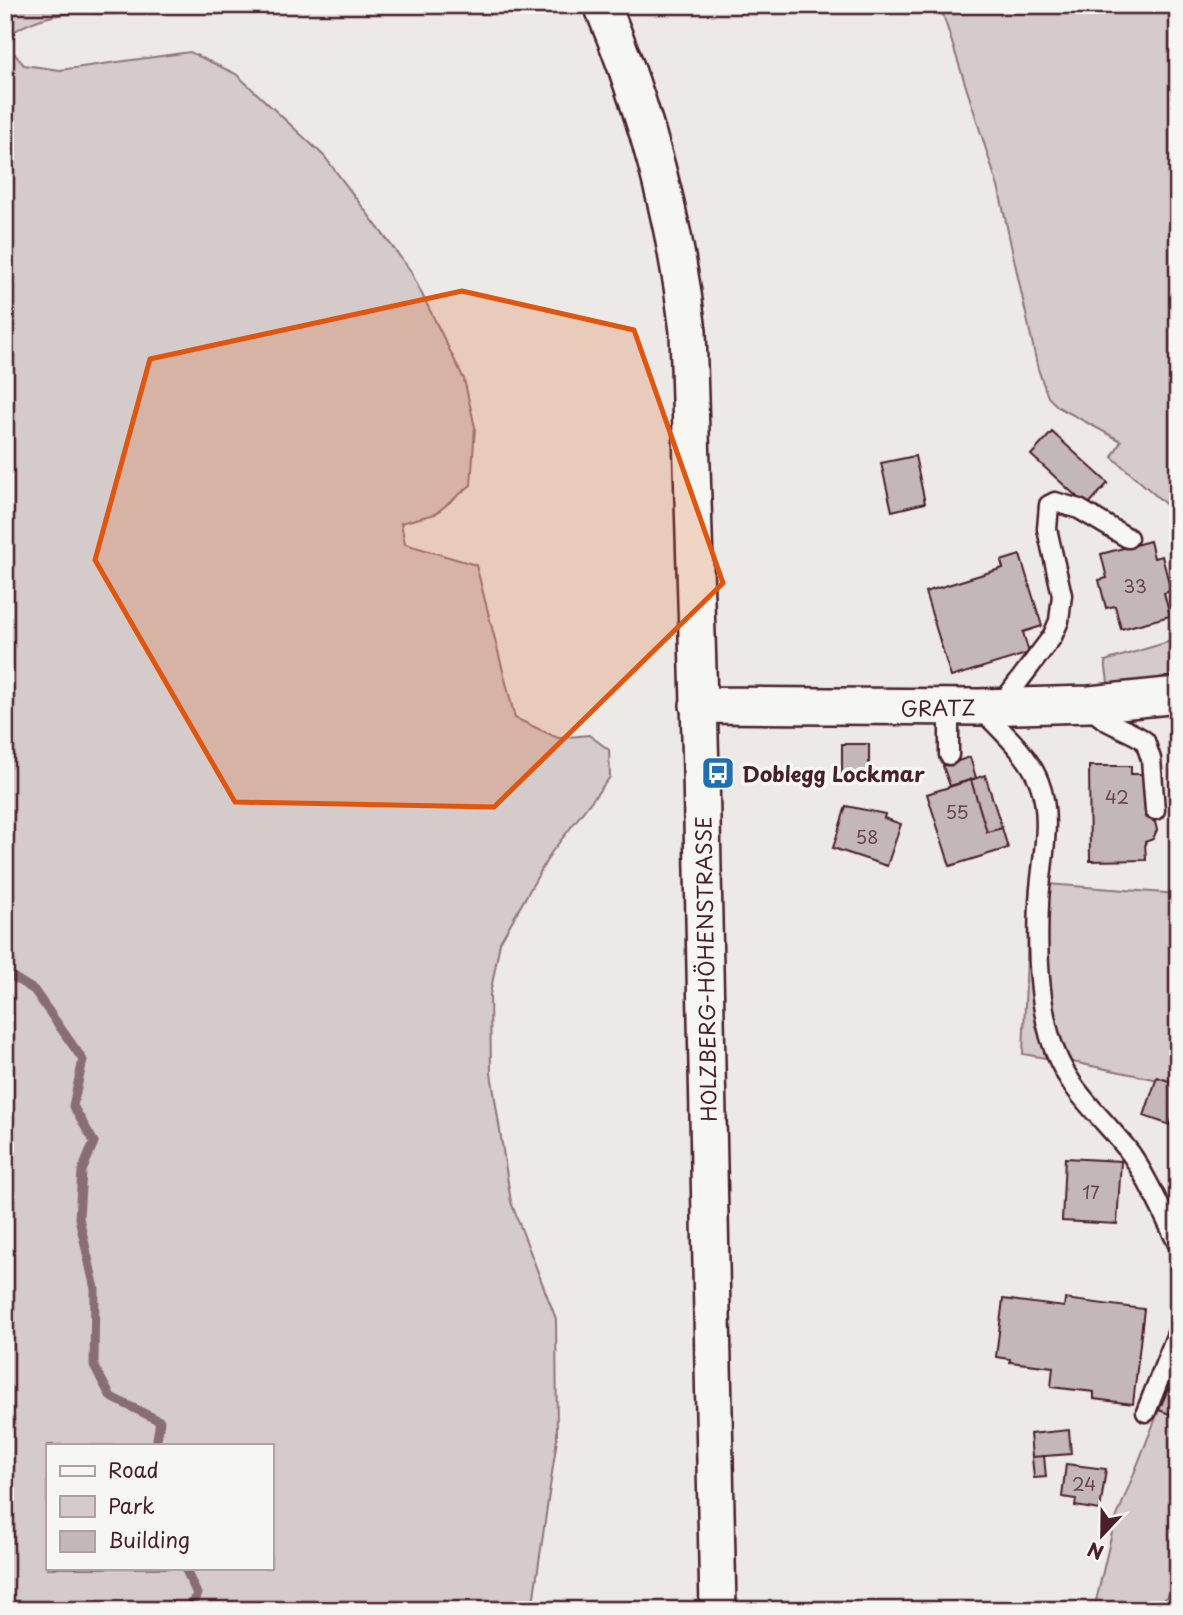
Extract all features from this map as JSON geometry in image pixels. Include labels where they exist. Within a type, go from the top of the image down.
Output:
[{"type":"street","name":"HOLZBERG-HÖHENSTRASSE","points":[[602,5],[654,149],[680,262],[690,382],[718,1610]]},
{"type":"street","name":"GRATZ","points":[[698,705],[976,707],[1090,704],[1178,695]]},
{"type":"lane","points":[[949,755],[976,707],[1052,637],[1059,621],[1062,595],[1047,529],[1049,505],[1055,502],[1079,509],[1128,538]]},
{"type":"lane","points":[[1090,704],[1095,713],[1104,720],[1145,741],[1151,759],[1155,810]]},
{"type":"lane","points":[[976,707],[1027,761],[1042,792],[1045,844],[1039,903],[1039,958],[1043,1006],[1055,1053],[1088,1107],[1139,1166],[1178,1244]]},
{"type":"lane","points":[[1146,1412],[1178,1331]]},
{"type":"highlighted area","points":[[462,291],[634,330],[723,583],[494,807],[235,802],[95,560],[150,359]]},
{"type":"green space","points":[[5,5],[138,5],[119,13],[75,13],[39,20],[15,31],[11,50],[24,65],[60,70],[190,52],[236,74],[324,156],[410,270],[464,379],[475,427],[471,485],[435,514],[401,523],[405,544],[476,565],[515,718],[558,738],[589,735],[609,750],[610,777],[551,853],[500,942],[490,995],[491,1073],[511,1202],[556,1319],[557,1439],[532,1610],[5,1610]]},
{"type":"green space","points":[[940,5],[1178,5],[1178,515],[1112,457],[1121,441],[1058,407],[1048,397],[1038,369],[999,190]]},
{"type":"green space","points":[[1178,639],[1178,685],[1110,696],[1105,661]]},
{"type":"green space","points":[[1030,883],[1034,883],[1051,1059],[1023,1054]]},
{"type":"green space","points":[[1047,884],[1178,894],[1178,1084],[1068,1061],[1052,1020],[1048,997]]},
{"type":"green space","points":[[1159,1410],[1178,1417],[1178,1590],[1147,1610],[1094,1610],[1114,1524]]},
{"type":"building","points":[[1052,432],[1108,483],[1087,506],[1031,455]]},
{"type":"building","points":[[915,456],[925,503],[892,511],[881,463]]},
{"type":"building","points":[[1150,541],[1154,558],[1162,556],[1171,591],[1164,593],[1170,616],[1121,629],[1115,606],[1106,608],[1099,580],[1107,578],[1101,554]]},
{"type":"building","points":[[1020,555],[1042,626],[1023,632],[1029,653],[951,677],[925,592],[1003,568],[1001,561]]},
{"type":"building","points":[[842,744],[869,744],[869,781],[842,781]]},
{"type":"building","points":[[970,757],[976,778],[950,786],[943,766]]},
{"type":"building","points":[[1089,766],[1131,766],[1131,774],[1145,774],[1145,817],[1155,822],[1157,830],[1153,839],[1145,842],[1146,860],[1090,861]]},
{"type":"building","points":[[985,775],[1002,828],[987,832],[971,780]]},
{"type":"building","points":[[971,780],[987,832],[1002,828],[1008,848],[950,866],[927,794]]},
{"type":"building","points":[[846,806],[885,814],[884,818],[901,824],[887,866],[833,848]]},
{"type":"building","points":[[1157,1077],[1178,1084],[1178,1101],[1170,1125],[1144,1116]]},
{"type":"building","points":[[1065,1158],[1121,1161],[1117,1224],[1062,1221]]},
{"type":"building","points":[[1003,1299],[1064,1307],[1065,1299],[1144,1309],[1133,1404],[1094,1399],[1094,1392],[1051,1387],[1053,1367],[1010,1362],[1010,1359],[996,1357]]},
{"type":"building","points":[[1178,1366],[1178,1410],[1175,1416],[1159,1410]]},
{"type":"building","points":[[1069,1430],[1071,1454],[1032,1457],[1030,1434]]},
{"type":"building","points":[[1044,1456],[1046,1477],[1034,1478],[1032,1457]]},
{"type":"building","points":[[1066,1464],[1106,1469],[1100,1510],[1075,1506],[1076,1499],[1062,1497]]},
{"type":"waterway","points":[[5,972],[34,990],[83,1060],[73,1106],[94,1142],[82,1171],[79,1218],[95,1289],[94,1366],[111,1397],[160,1421],[156,1444]]},
{"type":"waterway","points":[[186,1570],[197,1594],[189,1610]]},
{"type":"place","name":"Doblegg Lockmar","points":[[718,773]]}]
